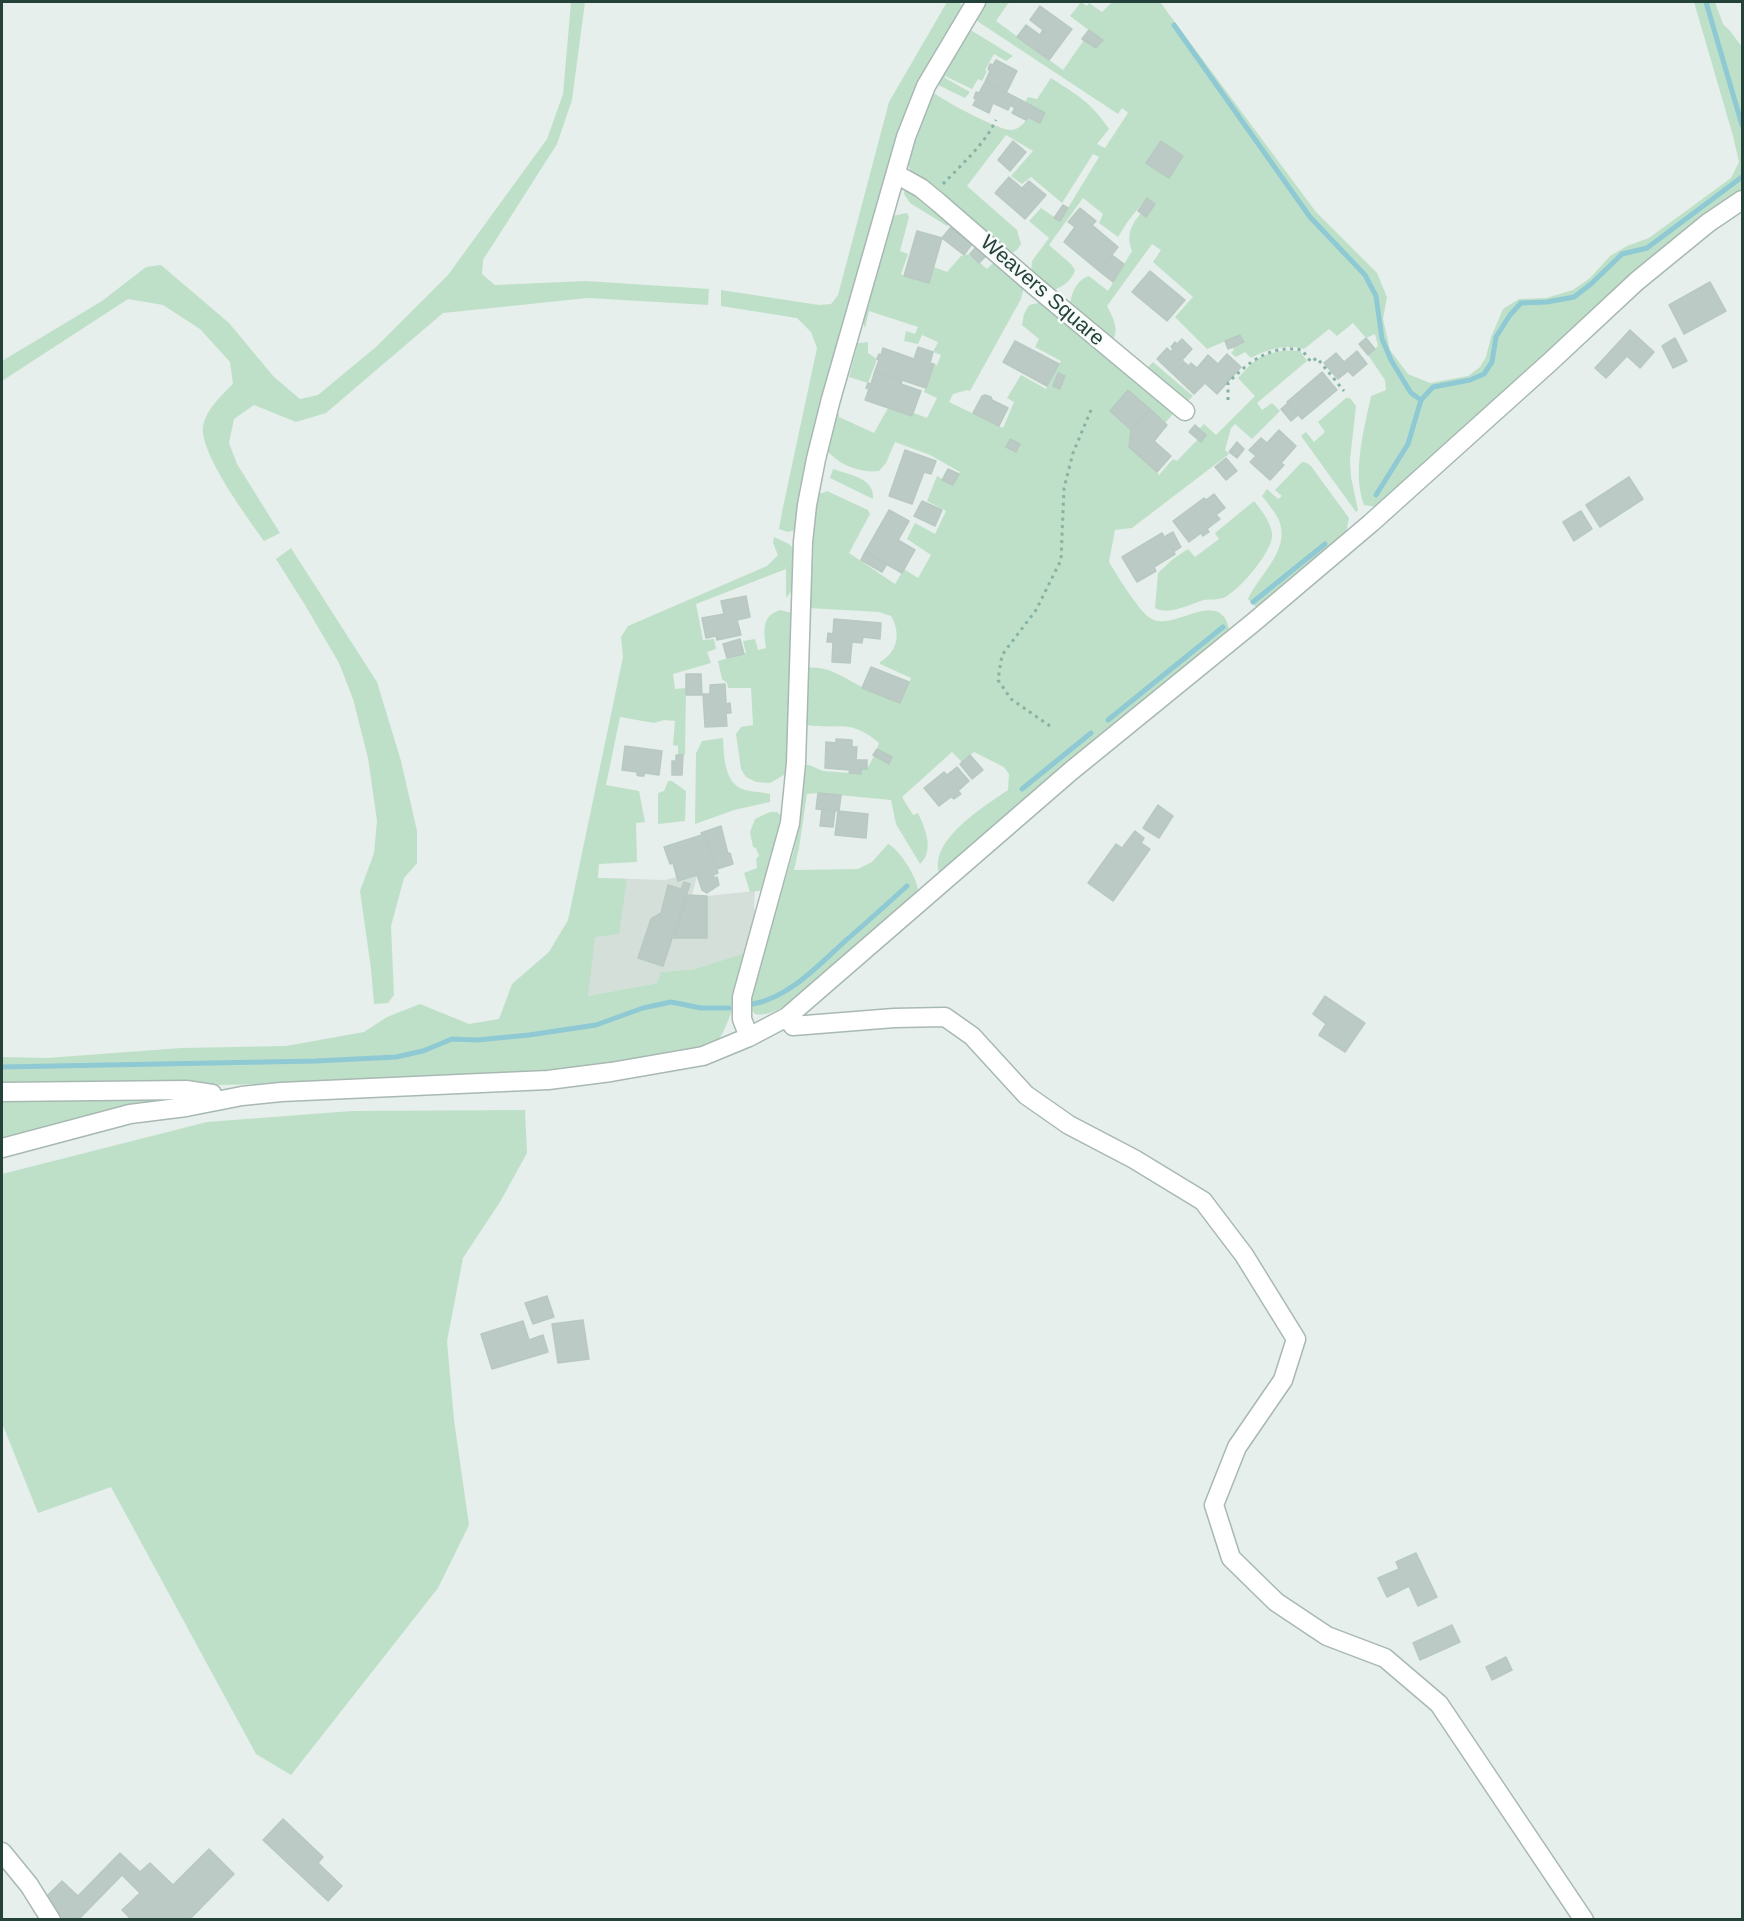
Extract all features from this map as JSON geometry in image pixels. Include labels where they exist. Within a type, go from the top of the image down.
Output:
[{"type":"street","points":[[749,1037],[742,1019],[742,997],[781,862],[794,795],[803,542],[807,505],[831,399],[906,137],[926,86],[976,2]]},
{"type":"street","name":"Weavers Square","points":[[896,174],[921,188],[1185,411]]},
{"type":"street","points":[[2,1148],[129,1114],[281,1092],[568,1077],[671,1063],[704,1056],[749,1037],[787,1017],[1071,771],[1244,631],[1371,523],[1637,281],[1708,223],[1743,200]]},
{"type":"street","points":[[787,1017],[793,1026],[894,1018],[945,1017],[972,1036],[1026,1095],[1069,1125],[1134,1159],[1203,1201],[1244,1255],[1296,1339],[1283,1380],[1237,1447],[1214,1506],[1232,1558],[1276,1602],[1327,1636],[1385,1658],[1439,1704],[1584,1920]]},
{"type":"street","points":[[2,1092],[186,1090],[212,1094],[215,1101]]},
{"type":"street","points":[[2,1852],[28,1885],[51,1920]]},
{"type":"path","points":[[936,191],[977,148],[991,131],[996,120]]},
{"type":"path","points":[[1228,400],[1228,383],[1254,359],[1264,354],[1294,348],[1302,350],[1311,362],[1317,358],[1344,391]]},
{"type":"path","points":[[1050,726],[1011,699],[998,680],[1002,655],[1036,610],[1061,560],[1064,488],[1073,453],[1091,410]]},
{"type":"shaded area","points":[[697,875],[692,896],[755,891],[754,908],[757,915],[748,952],[694,969],[662,972],[657,983],[563,1001],[605,878],[665,880],[677,877],[679,881]]},
{"type":"green space","points":[[571,2],[585,2],[572,100],[557,144],[483,260],[482,274],[495,285],[586,281],[709,289],[708,305],[588,298],[443,313],[326,413],[296,422],[254,405],[234,419],[229,443],[237,464],[280,533],[264,541],[216,468],[204,438],[203,426],[208,414],[233,384],[230,362],[200,329],[163,305],[128,299],[2,381],[2,361],[102,301],[146,267],[161,265],[229,323],[274,377],[300,399],[318,395],[376,347],[448,275],[547,139],[563,94]]},
{"type":"green space","points":[[947,2],[960,2],[961,13],[914,91],[901,126],[796,530],[788,532],[779,529],[817,348],[811,332],[797,318],[721,306],[721,290],[819,305],[831,304],[838,295],[889,102]]},
{"type":"green space","points":[[986,2],[1009,2],[996,21],[1063,70],[1084,40],[1096,48],[1102,40],[1070,16],[1081,2],[1087,6],[1089,3],[1102,12],[1112,2],[1160,2],[1316,212],[1377,273],[1387,297],[1383,319],[1390,350],[1408,374],[1430,383],[1468,376],[1480,367],[1486,357],[1491,337],[1503,309],[1519,299],[1546,298],[1573,290],[1590,278],[1610,256],[1627,246],[1649,238],[1731,178],[1739,162],[1694,2],[1715,2],[1723,24],[1742,47],[1742,191],[1731,198],[1377,507],[1364,505],[1359,479],[1363,437],[1371,396],[1386,390],[1385,380],[1368,355],[1378,346],[1375,334],[1366,338],[1353,323],[1337,336],[1329,329],[1304,349],[1284,347],[1251,358],[1245,352],[1236,357],[1231,353],[1234,350],[1232,347],[1243,342],[1240,335],[1207,349],[1175,317],[1193,297],[1153,262],[1161,250],[1152,244],[1107,306],[1116,328],[1112,342],[1070,306],[1072,297],[1078,284],[1089,276],[1108,291],[1132,251],[1129,240],[1132,226],[1141,213],[1146,216],[1155,204],[1146,199],[1118,237],[1099,223],[1103,214],[1083,198],[1049,245],[1075,270],[1066,283],[1052,291],[1031,273],[1032,261],[1049,238],[1029,221],[1041,208],[1060,221],[1099,157],[1093,154],[1062,203],[1031,177],[1022,184],[1011,176],[1033,151],[1006,135],[967,186],[1017,230],[1021,244],[1017,250],[1008,255],[910,169],[906,161],[929,96],[934,93],[984,121],[1014,130],[1021,126],[1028,117],[1040,122],[1045,113],[1025,102],[1028,97],[1037,99],[1051,78],[1096,112],[1109,129],[1097,144],[1105,148],[1128,113],[1122,108],[1118,114],[974,19]]},
{"type":"green space","points":[[969,29],[1013,56],[1006,61],[994,54],[982,81],[978,79],[972,89],[945,76],[970,92],[965,98],[938,85],[939,74]]},
{"type":"green space","points":[[909,187],[1025,283],[1021,299],[970,391],[953,394],[949,402],[1003,428],[1014,402],[1007,398],[1021,375],[1046,389],[1061,361],[1035,347],[1039,339],[1022,325],[1029,305],[1043,302],[1174,413],[1165,423],[1128,391],[1110,411],[1131,430],[1159,475],[1173,459],[1177,461],[1198,439],[1201,441],[1206,435],[1199,429],[1204,424],[1216,435],[1255,396],[1238,378],[1256,360],[1271,353],[1295,350],[1300,351],[1307,361],[1257,403],[1262,410],[1272,403],[1280,411],[1252,439],[1235,424],[1231,428],[1225,450],[1229,454],[1132,528],[1115,530],[1109,562],[1145,614],[1158,621],[1167,621],[1205,611],[1214,611],[1223,616],[1231,632],[1047,781],[940,876],[938,863],[941,850],[949,838],[973,815],[1008,790],[1009,774],[1004,767],[974,752],[962,762],[952,752],[902,797],[913,815],[918,813],[926,832],[927,852],[920,864],[896,824],[891,800],[807,794],[794,870],[858,869],[872,862],[888,844],[898,852],[909,867],[918,895],[795,1000],[770,1013],[760,1015],[755,1014],[751,1009],[751,995],[794,850],[799,824],[803,765],[823,771],[861,774],[861,769],[867,769],[874,756],[888,764],[892,757],[877,749],[879,743],[860,730],[844,726],[806,725],[806,668],[829,671],[900,703],[911,678],[880,664],[891,653],[896,642],[896,629],[891,616],[879,612],[808,608],[810,536],[816,493],[827,491],[868,510],[870,514],[849,553],[895,584],[904,569],[918,578],[931,555],[907,539],[915,523],[935,534],[946,511],[927,501],[937,476],[953,485],[960,472],[930,455],[895,442],[886,463],[879,471],[851,467],[840,462],[824,449],[832,412],[874,433],[888,408],[927,418],[937,398],[924,392],[934,364],[937,365],[941,355],[933,352],[938,342],[922,335],[918,344],[904,341],[906,331],[915,334],[918,327],[869,311],[865,328],[861,318],[892,216],[907,213],[909,217],[900,251],[908,254],[901,274],[904,276],[929,283],[934,267],[947,272],[961,256],[970,254],[987,269],[995,261],[950,223],[947,226],[910,203],[904,194],[905,188]]},
{"type":"green space","points":[[868,342],[868,353],[877,359],[868,383],[849,377],[858,343]]},
{"type":"green space","points":[[1153,362],[1193,396],[1186,403],[1145,370]]},
{"type":"green space","points":[[1346,398],[1350,398],[1356,406],[1350,460],[1358,510],[1356,512],[1301,436],[1306,432],[1314,442],[1325,432],[1318,422]]},
{"type":"green space","points":[[1302,462],[1311,466],[1349,518],[1346,533],[1256,607],[1248,599],[1276,554],[1282,534],[1279,520],[1262,496],[1267,489],[1278,499],[1282,496],[1275,490]]},
{"type":"green space","points":[[833,469],[866,482],[873,492],[873,499],[830,478]]},
{"type":"green space","points":[[1254,501],[1263,512],[1272,533],[1268,550],[1245,580],[1223,598],[1204,600],[1167,611],[1155,608],[1158,573],[1188,549],[1195,557],[1219,539],[1215,533]]},
{"type":"green space","points":[[774,537],[789,544],[796,551],[794,583],[786,598],[786,569],[696,604],[703,640],[714,639],[716,649],[707,652],[711,663],[673,674],[675,689],[686,688],[685,755],[678,755],[678,746],[673,745],[675,721],[664,720],[654,723],[620,717],[606,785],[639,791],[645,822],[636,823],[637,862],[599,864],[598,878],[627,879],[619,934],[595,937],[588,996],[657,983],[661,972],[694,969],[748,952],[730,1015],[720,1038],[714,1044],[701,1050],[568,1073],[322,1083],[2,1087],[2,1057],[47,1058],[181,1048],[286,1046],[364,1032],[387,1017],[420,1004],[469,1024],[499,1019],[512,984],[549,952],[568,920],[623,657],[621,637],[628,626],[767,566],[778,555],[773,543]]},
{"type":"green space","points":[[291,548],[377,682],[401,761],[417,831],[417,863],[404,878],[391,926],[394,995],[388,1003],[374,1004],[360,891],[374,853],[377,821],[368,758],[353,699],[339,663],[276,559]]},
{"type":"green space","points":[[780,610],[792,613],[789,772],[770,783],[756,782],[746,777],[741,769],[736,734],[741,727],[753,725],[751,688],[728,688],[727,683],[722,679],[718,661],[746,653],[743,641],[755,639],[758,650],[766,648],[765,625],[770,616]]},
{"type":"green space","points":[[723,738],[726,768],[733,782],[745,790],[770,794],[770,802],[734,810],[695,824],[696,753],[702,741]]},
{"type":"green space","points":[[668,781],[672,781],[686,791],[685,821],[658,824],[658,793],[664,791]]},
{"type":"green space","points":[[770,812],[777,812],[781,816],[765,890],[750,892],[744,873],[757,868],[756,859],[759,856],[756,848],[753,847],[750,832],[755,819]]},
{"type":"green space","points":[[192,1097],[2,1142],[2,1098]]},
{"type":"green space","points":[[525,1110],[527,1153],[500,1202],[463,1258],[447,1341],[454,1420],[469,1525],[438,1588],[291,1775],[256,1754],[111,1487],[38,1513],[2,1423],[2,1174],[207,1122],[352,1111]]},
{"type":"building","points":[[1040,6],[1072,29],[1049,60],[1017,37],[1026,25],[1040,35],[1043,30],[1030,20]]},
{"type":"building","points":[[1089,30],[1103,40],[1096,48],[1082,39]]},
{"type":"building","points":[[996,60],[1017,71],[1006,93],[985,82],[990,71],[988,69],[990,64],[993,65]]},
{"type":"building","points":[[985,82],[1015,97],[1008,110],[993,103],[989,113],[973,105],[976,92],[979,93]]},
{"type":"building","points":[[1015,97],[1045,113],[1040,123],[1028,117],[1026,120],[1012,113],[1015,108],[1010,105]]},
{"type":"building","points":[[1013,141],[1026,152],[1010,171],[998,160]]},
{"type":"building","points":[[1161,141],[1183,156],[1169,178],[1146,163]]},
{"type":"building","points":[[1009,177],[1039,203],[1025,219],[995,193]]},
{"type":"building","points":[[1029,181],[1046,195],[1039,203],[1022,188]]},
{"type":"building","points":[[1147,198],[1155,204],[1146,217],[1138,211]]},
{"type":"building","points":[[1063,205],[1068,208],[1060,221],[1054,218]]},
{"type":"building","points":[[1080,208],[1096,221],[1092,225],[1118,247],[1099,271],[1064,242],[1075,227],[1068,222]]},
{"type":"building","points":[[951,227],[972,244],[964,255],[942,238]]},
{"type":"building","points":[[917,231],[942,238],[929,283],[904,276]]},
{"type":"building","points":[[976,247],[986,256],[979,263],[970,254]]},
{"type":"building","points":[[1112,255],[1124,264],[1113,282],[1099,271]]},
{"type":"building","points":[[1150,271],[1185,300],[1167,321],[1132,292]]},
{"type":"building","points":[[1710,282],[1726,311],[1684,334],[1669,305]]},
{"type":"building","points":[[1630,330],[1654,352],[1640,368],[1627,356],[1606,378],[1595,368]]},
{"type":"building","points":[[1240,335],[1244,342],[1228,349],[1225,341]]},
{"type":"building","points":[[1366,338],[1375,349],[1368,355],[1359,344]]},
{"type":"building","points":[[1675,338],[1687,361],[1673,368],[1662,346]]},
{"type":"building","points":[[1182,339],[1192,349],[1182,360],[1185,363],[1174,375],[1157,359],[1167,348],[1171,352],[1173,349],[1171,347],[1175,342],[1177,344]]},
{"type":"building","points":[[1015,341],[1059,364],[1047,386],[1003,362]]},
{"type":"building","points":[[918,347],[933,352],[930,363],[934,364],[926,388],[875,371],[878,356],[881,355],[883,348],[914,359]]},
{"type":"building","points":[[1357,351],[1367,364],[1353,376],[1348,371],[1338,379],[1324,363],[1336,353],[1344,362]]},
{"type":"building","points":[[1227,354],[1241,367],[1217,394],[1205,383],[1194,394],[1174,375],[1185,363],[1189,366],[1191,363],[1197,368],[1208,355],[1218,364]]},
{"type":"building","points":[[875,371],[902,380],[901,384],[921,391],[912,416],[865,400],[869,389],[866,388],[868,383],[871,384]]},
{"type":"building","points":[[1322,372],[1337,390],[1302,419],[1287,402]]},
{"type":"building","points":[[1058,373],[1065,376],[1060,389],[1053,386]]},
{"type":"building","points":[[1128,390],[1150,409],[1131,430],[1110,411]]},
{"type":"building","points":[[985,395],[1008,408],[999,426],[973,413],[982,396]]},
{"type":"building","points":[[1288,403],[1298,415],[1291,421],[1281,409]]},
{"type":"building","points":[[1150,409],[1167,425],[1154,441],[1171,456],[1157,472],[1129,447],[1131,430]]},
{"type":"building","points":[[1195,425],[1206,435],[1201,442],[1189,432]]},
{"type":"building","points":[[1279,430],[1296,446],[1281,463],[1284,465],[1270,480],[1250,462],[1256,456],[1249,450],[1261,438],[1267,443]]},
{"type":"building","points":[[1010,439],[1020,444],[1016,452],[1006,447]]},
{"type":"building","points":[[1237,442],[1244,449],[1237,458],[1229,452]]},
{"type":"building","points":[[905,450],[936,461],[931,474],[924,472],[912,504],[889,496]]},
{"type":"building","points":[[1226,458],[1237,471],[1226,480],[1215,467]]},
{"type":"building","points":[[948,469],[959,474],[953,485],[942,480]]},
{"type":"building","points":[[1629,477],[1643,499],[1600,527],[1586,505]]},
{"type":"building","points":[[1214,494],[1225,508],[1216,515],[1220,519],[1207,529],[1209,532],[1203,536],[1201,533],[1189,542],[1173,521],[1204,498],[1206,500]]},
{"type":"building","points":[[922,501],[942,510],[935,526],[914,516]]},
{"type":"building","points":[[889,510],[909,521],[898,540],[915,550],[902,573],[865,552]]},
{"type":"building","points":[[1581,511],[1592,529],[1574,541],[1563,522]]},
{"type":"building","points":[[1173,532],[1181,547],[1175,551],[1166,536]]},
{"type":"building","points":[[1162,533],[1175,554],[1154,567],[1156,571],[1137,582],[1122,557]]},
{"type":"building","points":[[865,552],[887,564],[882,572],[861,560]]},
{"type":"building","points":[[746,596],[750,617],[737,620],[741,635],[717,640],[716,636],[706,638],[702,618],[724,614],[721,601]]},
{"type":"building","points":[[834,619],[881,623],[880,639],[863,637],[862,643],[852,642],[850,663],[832,662],[833,642],[827,642],[828,633],[833,634]]},
{"type":"building","points":[[740,639],[744,654],[727,658],[723,644]]},
{"type":"building","points":[[871,667],[909,682],[900,703],[862,688]]},
{"type":"building","points":[[686,674],[701,674],[702,695],[686,695]]},
{"type":"building","points":[[725,684],[726,704],[730,703],[731,713],[726,713],[727,726],[705,727],[703,694],[710,694],[710,685]]},
{"type":"building","points":[[836,739],[852,740],[852,747],[857,747],[856,760],[867,760],[867,769],[861,769],[861,774],[849,773],[850,770],[825,768],[826,742],[836,743]]},
{"type":"building","points":[[625,746],[662,751],[659,775],[644,773],[644,776],[640,776],[637,772],[622,770]]},
{"type":"building","points":[[877,749],[892,757],[889,764],[873,755]]},
{"type":"building","points":[[676,755],[683,755],[682,775],[672,775],[672,761],[676,761]]},
{"type":"building","points":[[970,755],[983,770],[972,779],[960,764]]},
{"type":"building","points":[[957,767],[969,781],[958,791],[961,794],[954,799],[951,797],[939,806],[924,788],[944,772],[947,775]]},
{"type":"building","points":[[818,793],[841,795],[839,811],[816,809]]},
{"type":"building","points":[[1158,805],[1173,816],[1159,838],[1143,828]]},
{"type":"building","points":[[822,809],[835,811],[833,827],[820,826]]},
{"type":"building","points":[[838,811],[868,814],[866,838],[835,835]]},
{"type":"building","points":[[721,826],[733,864],[717,869],[705,834],[701,833]]},
{"type":"building","points":[[1135,831],[1144,838],[1141,843],[1150,849],[1113,901],[1088,883],[1116,844],[1122,848]]},
{"type":"building","points":[[705,834],[718,873],[713,875],[714,878],[717,877],[719,885],[707,893],[702,890],[697,875],[678,881],[673,863],[670,864],[664,847]]},
{"type":"building","points":[[684,882],[690,884],[663,966],[638,958],[651,919],[661,913],[668,885],[681,889]]},
{"type":"building","points":[[687,895],[707,896],[707,938],[674,938]]},
{"type":"building","points":[[1325,996],[1365,1023],[1345,1052],[1319,1035],[1326,1024],[1313,1014]]},
{"type":"building","points":[[547,1296],[554,1317],[533,1324],[525,1303]]},
{"type":"building","points":[[583,1320],[589,1359],[558,1363],[552,1324]]},
{"type":"building","points":[[523,1321],[529,1340],[543,1335],[548,1352],[492,1369],[481,1334]]},
{"type":"building","points":[[1416,1553],[1437,1597],[1418,1606],[1409,1586],[1387,1597],[1378,1578],[1399,1569],[1396,1562]]},
{"type":"building","points":[[1452,1625],[1460,1642],[1420,1660],[1413,1643]]},
{"type":"building","points":[[1506,1657],[1512,1670],[1492,1680],[1486,1667]]},
{"type":"building","points":[[283,1819],[323,1857],[318,1863],[342,1886],[328,1901],[263,1840]]},
{"type":"building","points":[[209,1849],[234,1874],[189,1920],[132,1920],[122,1910],[140,1893],[122,1875],[78,1920],[65,1920],[44,1899],[62,1881],[78,1896],[120,1853],[140,1872],[150,1863],[173,1885]]},
{"type":"waterway","points":[[1706,2],[1742,125]]},
{"type":"waterway","points":[[1174,25],[1310,217],[1365,275],[1376,296],[1382,339],[1391,360],[1411,393],[1421,400]]},
{"type":"waterway","points":[[1376,495],[1408,444],[1421,400],[1433,387],[1470,380],[1484,374],[1492,362],[1496,337],[1521,303],[1547,302],[1574,297],[1622,254],[1647,248],[1742,177]]},
{"type":"waterway","points":[[1253,602],[1325,544]]},
{"type":"waterway","points":[[1108,720],[1223,627]]},
{"type":"waterway","points":[[1022,789],[1091,733]]},
{"type":"waterway","points":[[753,1004],[791,988],[907,886]]},
{"type":"waterway","points":[[2,1067],[316,1061],[396,1057],[423,1051],[452,1039],[477,1040],[529,1035],[596,1025],[643,1008],[671,1002],[701,1008],[729,1008]]}]
